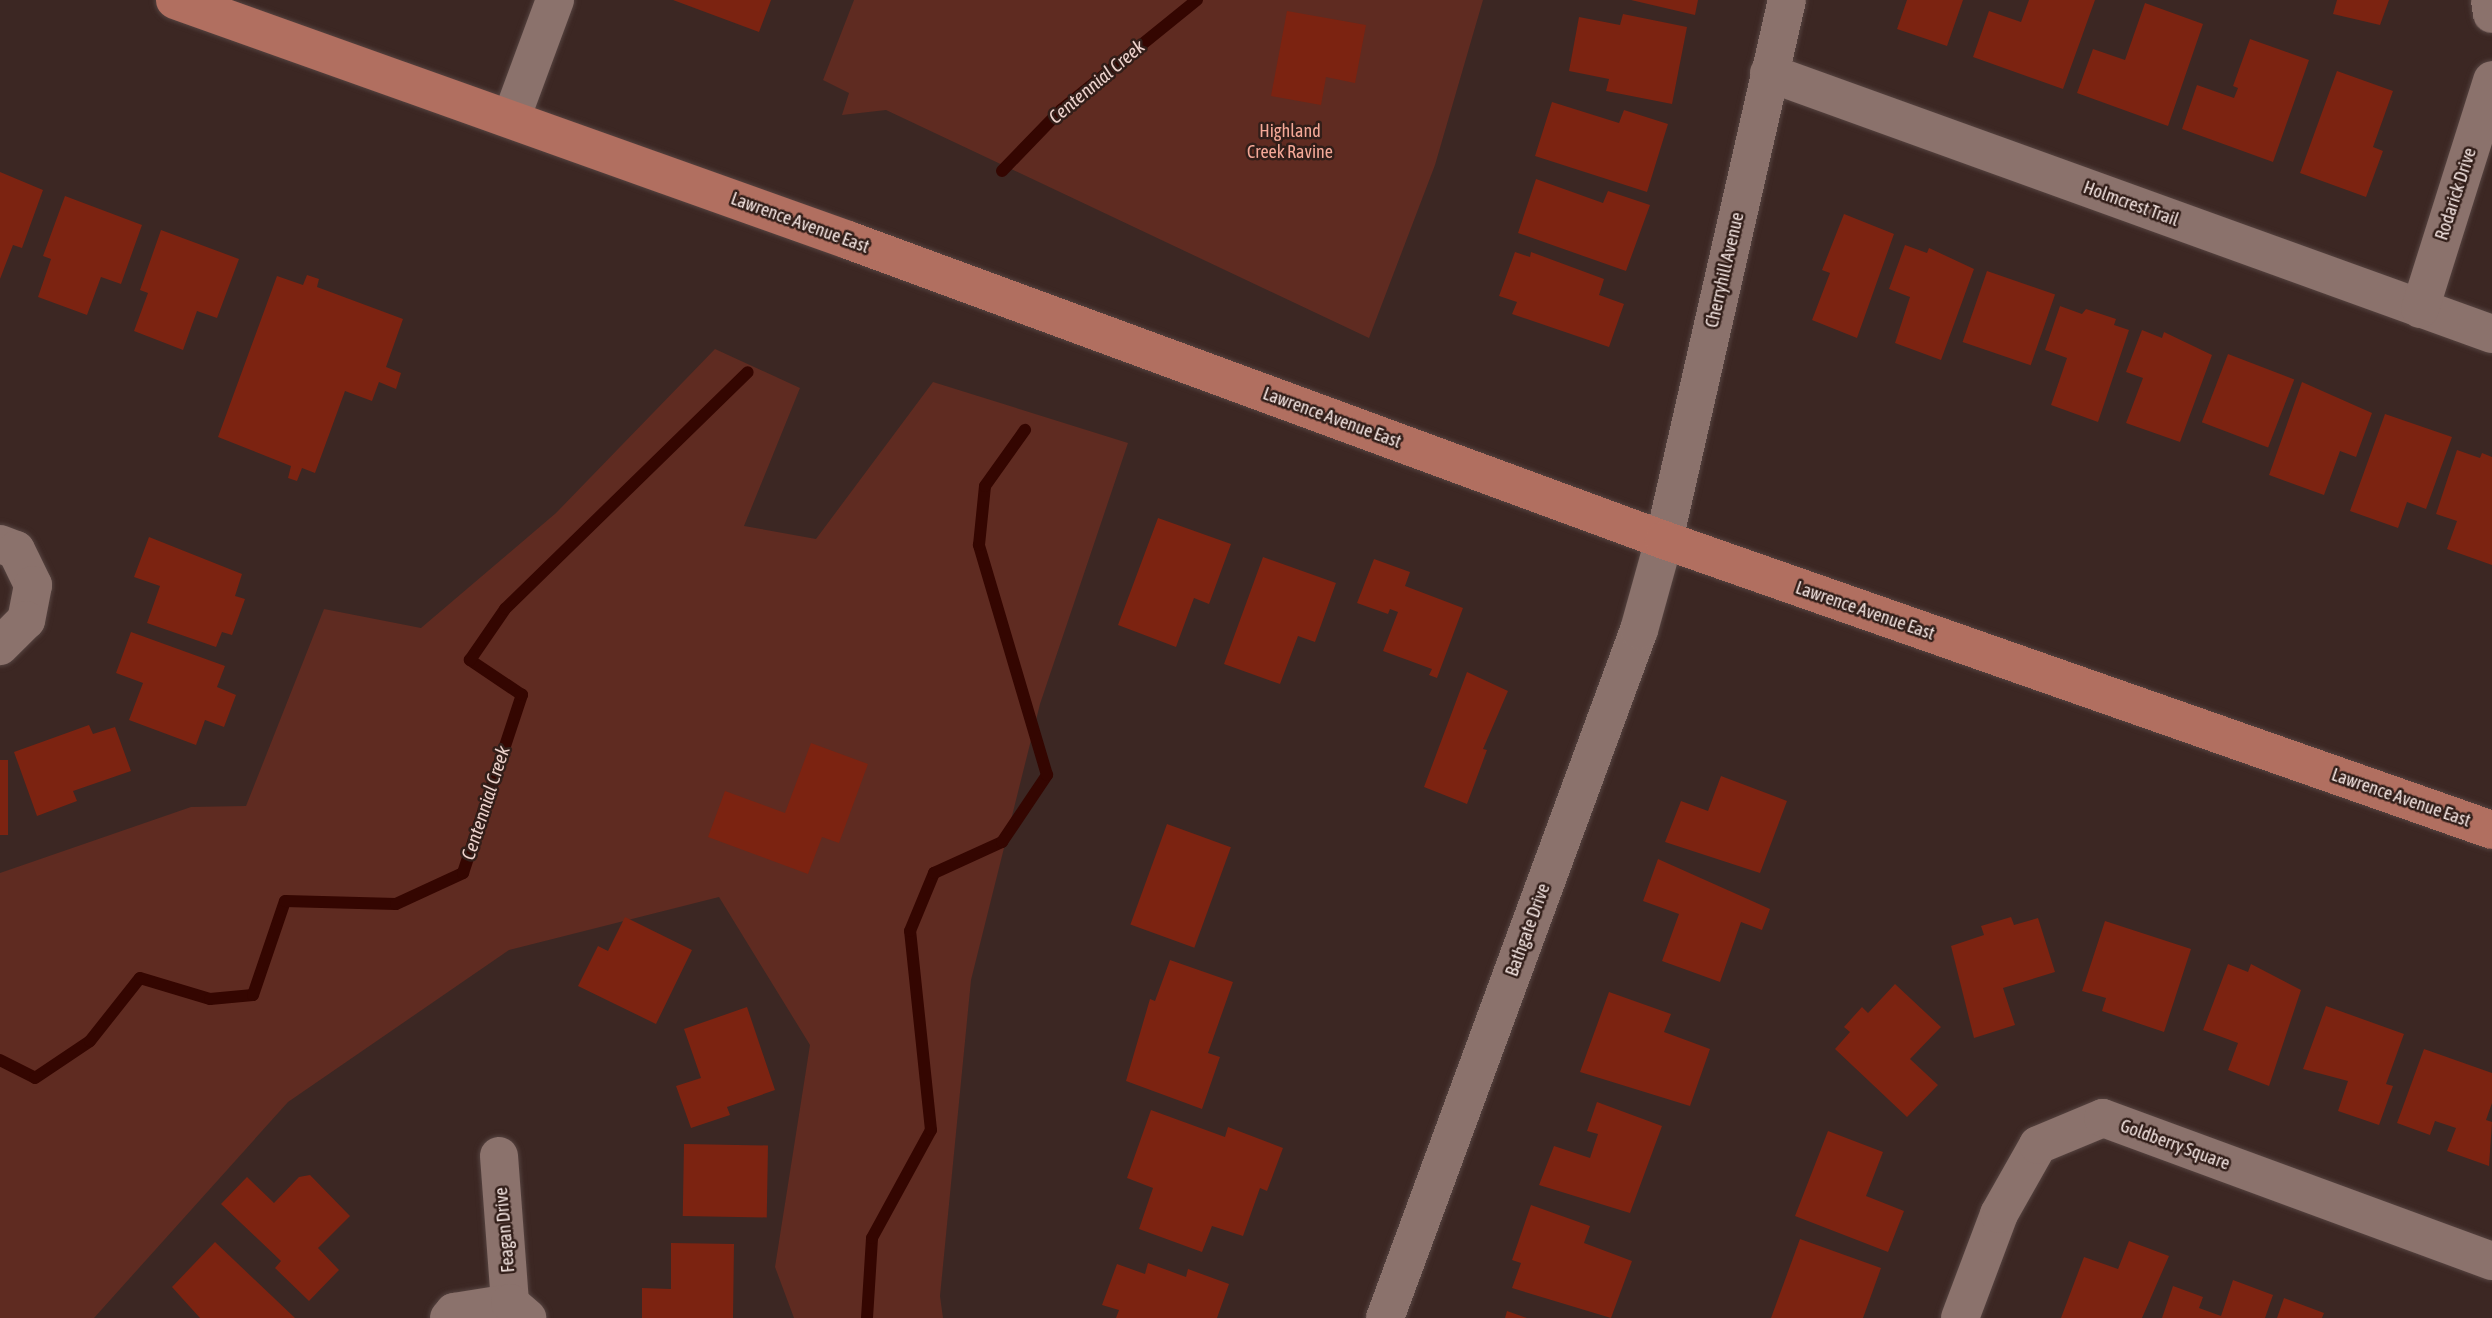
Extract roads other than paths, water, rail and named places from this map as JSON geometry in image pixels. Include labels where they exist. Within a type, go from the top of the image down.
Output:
[{"type":"main road","name":"Lawrence Avenue East","points":[[175,0],[511,119],[1664,540],[2492,830]]},
{"type":"street","points":[[511,119],[555,0]]},
{"type":"street","name":"Cherryhill Avenue","points":[[1664,540],[1787,0]]},
{"type":"street","points":[[2490,0],[2492,14]]},
{"type":"street","name":"Holmcrest Trail","points":[[1769,73],[2492,334]]},
{"type":"street","name":"Rodarick Drive","points":[[2420,309],[2492,80]]},
{"type":"street","name":"Bathgate Drive","points":[[1385,1318],[1639,630],[1664,540]]},
{"type":"street","points":[[0,544],[16,550],[33,584],[26,620],[0,646]]},
{"type":"street","name":"Goldberry Square","points":[[1960,1318],[1999,1214],[2038,1145],[2103,1118],[2492,1261]]},
{"type":"street","name":"Feagan Drive","points":[[449,1318],[454,1312],[519,1310],[499,1156]]},
{"type":"waterway","name":"Centennial Creek","points":[[1002,171],[1061,110],[1197,0]]},
{"type":"waterway","name":"Centennial Creek","points":[[0,1060],[35,1078],[90,1041],[140,978],[210,999],[253,995],[285,901],[396,904],[463,873],[522,695],[470,660],[505,609],[748,372]]},
{"type":"waterway","points":[[867,1318],[872,1238],[931,1130],[910,931],[934,873],[1002,842],[1047,775],[979,545],[985,486],[1025,430]]},
{"type":"park label","name":"Highland Creek Ravine","points":[[1290,142]]}]
